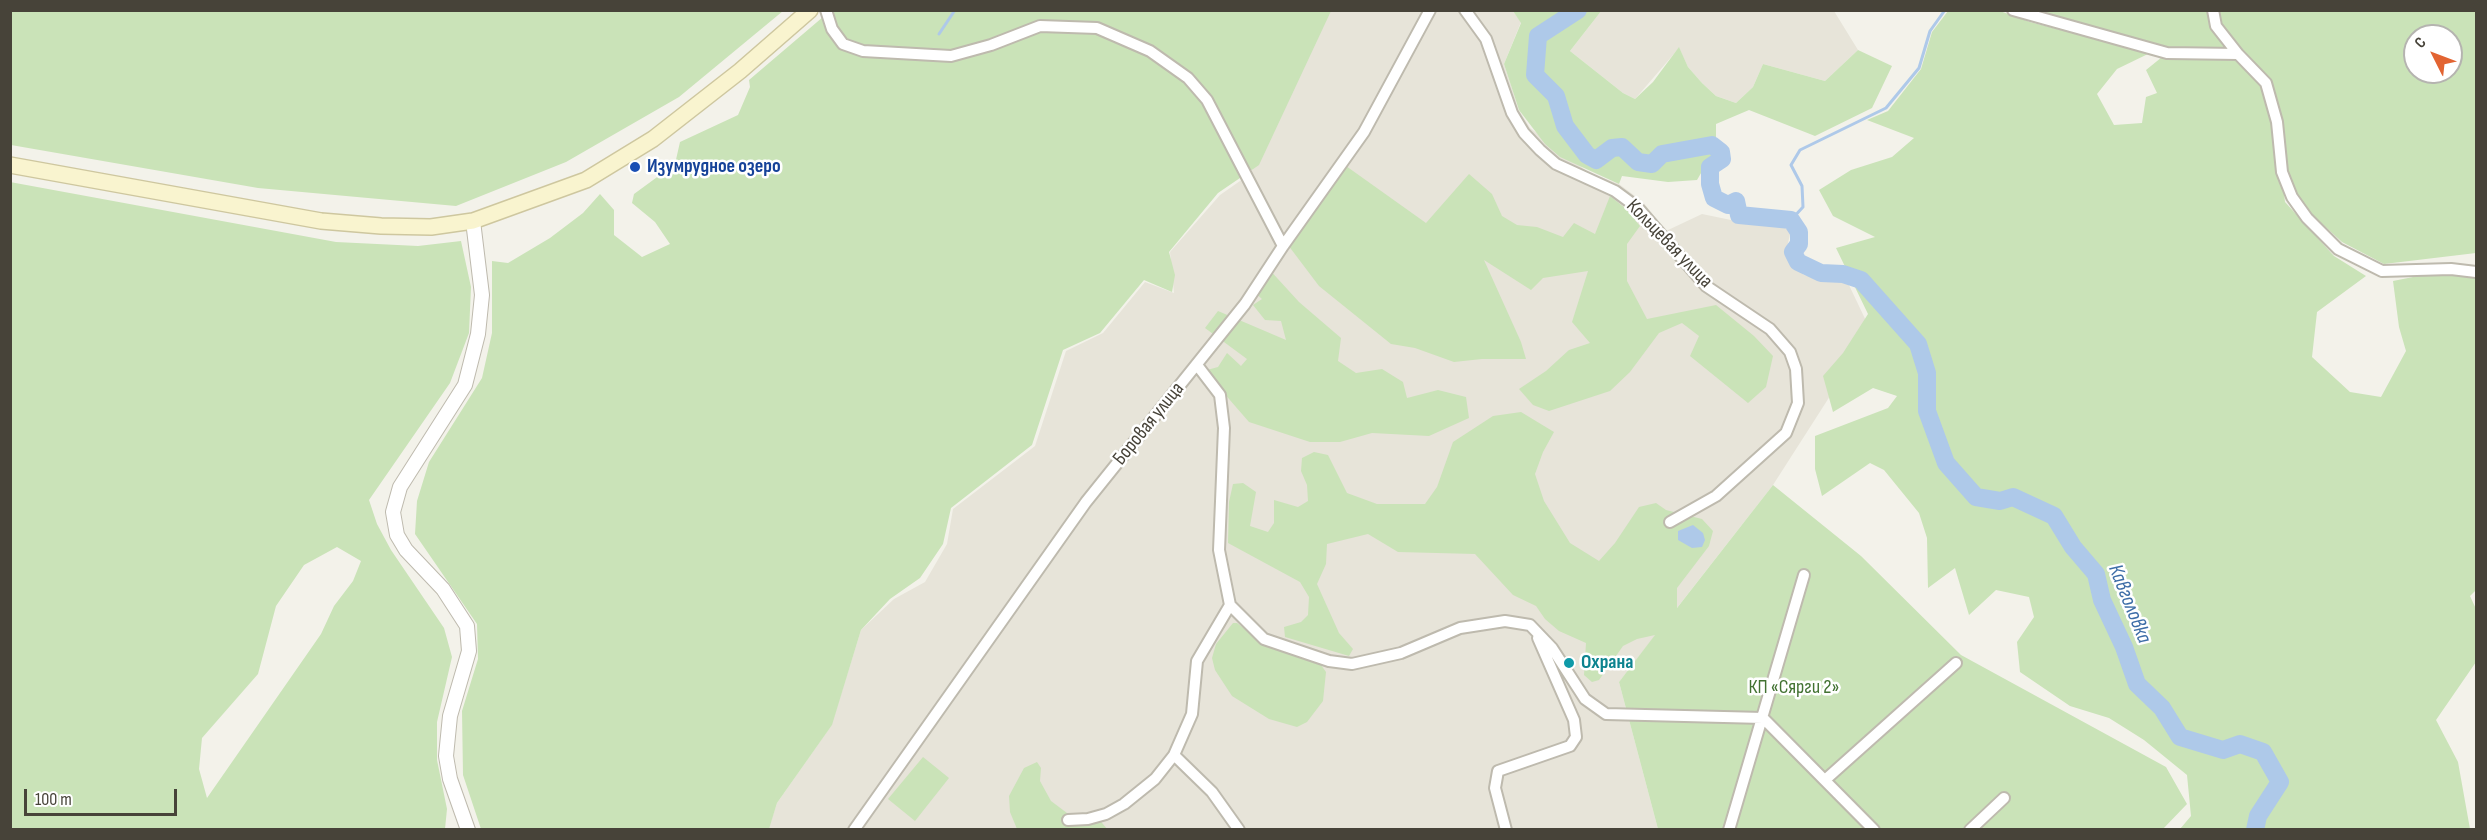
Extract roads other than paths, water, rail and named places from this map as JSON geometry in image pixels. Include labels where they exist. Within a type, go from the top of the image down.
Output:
[{"type":"main road","points":[[10,165],[321,221],[431,227],[473,221],[586,180],[653,139],[740,71],[810,10]]},
{"type":"street","points":[[826,10],[832,29],[843,44],[863,51],[951,56],[991,45],[1040,26],[1097,28],[1150,51],[1188,78],[1207,100],[1283,246]]},
{"type":"street","name":"Боровая улица","points":[[854,830],[1086,502],[1245,304],[1364,132],[1430,10]]},
{"type":"street","name":"Кольцевая улица","points":[[1465,10],[1486,39],[1512,113],[1524,133],[1540,150],[1556,164],[1615,191],[1638,208],[1706,286],[1770,328],[1790,352],[1796,369],[1798,403],[1786,434],[1716,495],[1670,522]]},
{"type":"street","points":[[2013,10],[2167,53],[2238,54]]},
{"type":"street","points":[[2213,10],[2216,26],[2238,54],[2266,83],[2277,122],[2282,172],[2292,197],[2307,218],[2338,249],[2382,271],[2451,268],[2476,272]]},
{"type":"street","points":[[468,830],[450,779],[446,756],[450,716],[470,651],[467,626],[442,589],[406,550],[397,535],[393,512],[400,487],[465,385],[478,334],[482,295],[473,221]]},
{"type":"street","points":[[1197,365],[1220,395],[1224,428],[1219,550],[1230,605],[1264,639],[1329,661],[1352,664],[1401,653],[1460,627],[1505,621],[1530,625],[1552,648],[1585,699],[1606,714],[1762,718],[1874,830]]},
{"type":"street","points":[[1729,830],[1804,575]]},
{"type":"street","points":[[1068,820],[1088,819],[1106,814],[1124,804],[1155,779],[1174,755],[1192,714],[1197,661],[1230,605]]},
{"type":"street","points":[[1506,830],[1495,788],[1498,771],[1570,746],[1576,737],[1574,720],[1530,625]]},
{"type":"street","points":[[1825,780],[1956,663]]},
{"type":"street","points":[[1174,755],[1212,792],[1239,830]]},
{"type":"street","points":[[1970,830],[2004,798]]},
{"type":"water","points":[[1693,525],[1703,533],[1705,540],[1702,547],[1692,548],[1678,540],[1678,531]]},
{"type":"waterway","points":[[939,34],[955,10]]},
{"type":"waterway","name":"Кавголовка","points":[[1578,10],[1538,36],[1535,75],[1556,96],[1565,126],[1587,155],[1596,160],[1612,148],[1622,147],[1638,162],[1652,164],[1662,154],[1712,145],[1721,152],[1722,159],[1710,167],[1710,184],[1714,198],[1728,205],[1736,201],[1739,215],[1791,220],[1799,232],[1799,244],[1793,252],[1798,262],[1821,273],[1843,274],[1861,280],[1918,344],[1927,373],[1927,411],[1946,463],[1976,497],[2000,501],[2013,497],[2054,516],[2073,547],[2096,574],[2102,600],[2124,647],[2137,684],[2162,708],[2180,737],[2223,750],[2240,744],[2263,752],[2280,782],[2258,816],[2255,830]]},
{"type":"waterway","points":[[1791,220],[1803,207],[1802,186],[1791,165],[1800,150],[1886,108],[1919,68],[1930,31],[1945,10]]},
{"type":"place","name":"Изумрудное озеро","points":[[635,167]]},
{"type":"place","name":"Охрана","points":[[1569,663]]},
{"type":"park label","name":"КП «Сярги 2»","points":[[1794,688]]}]
